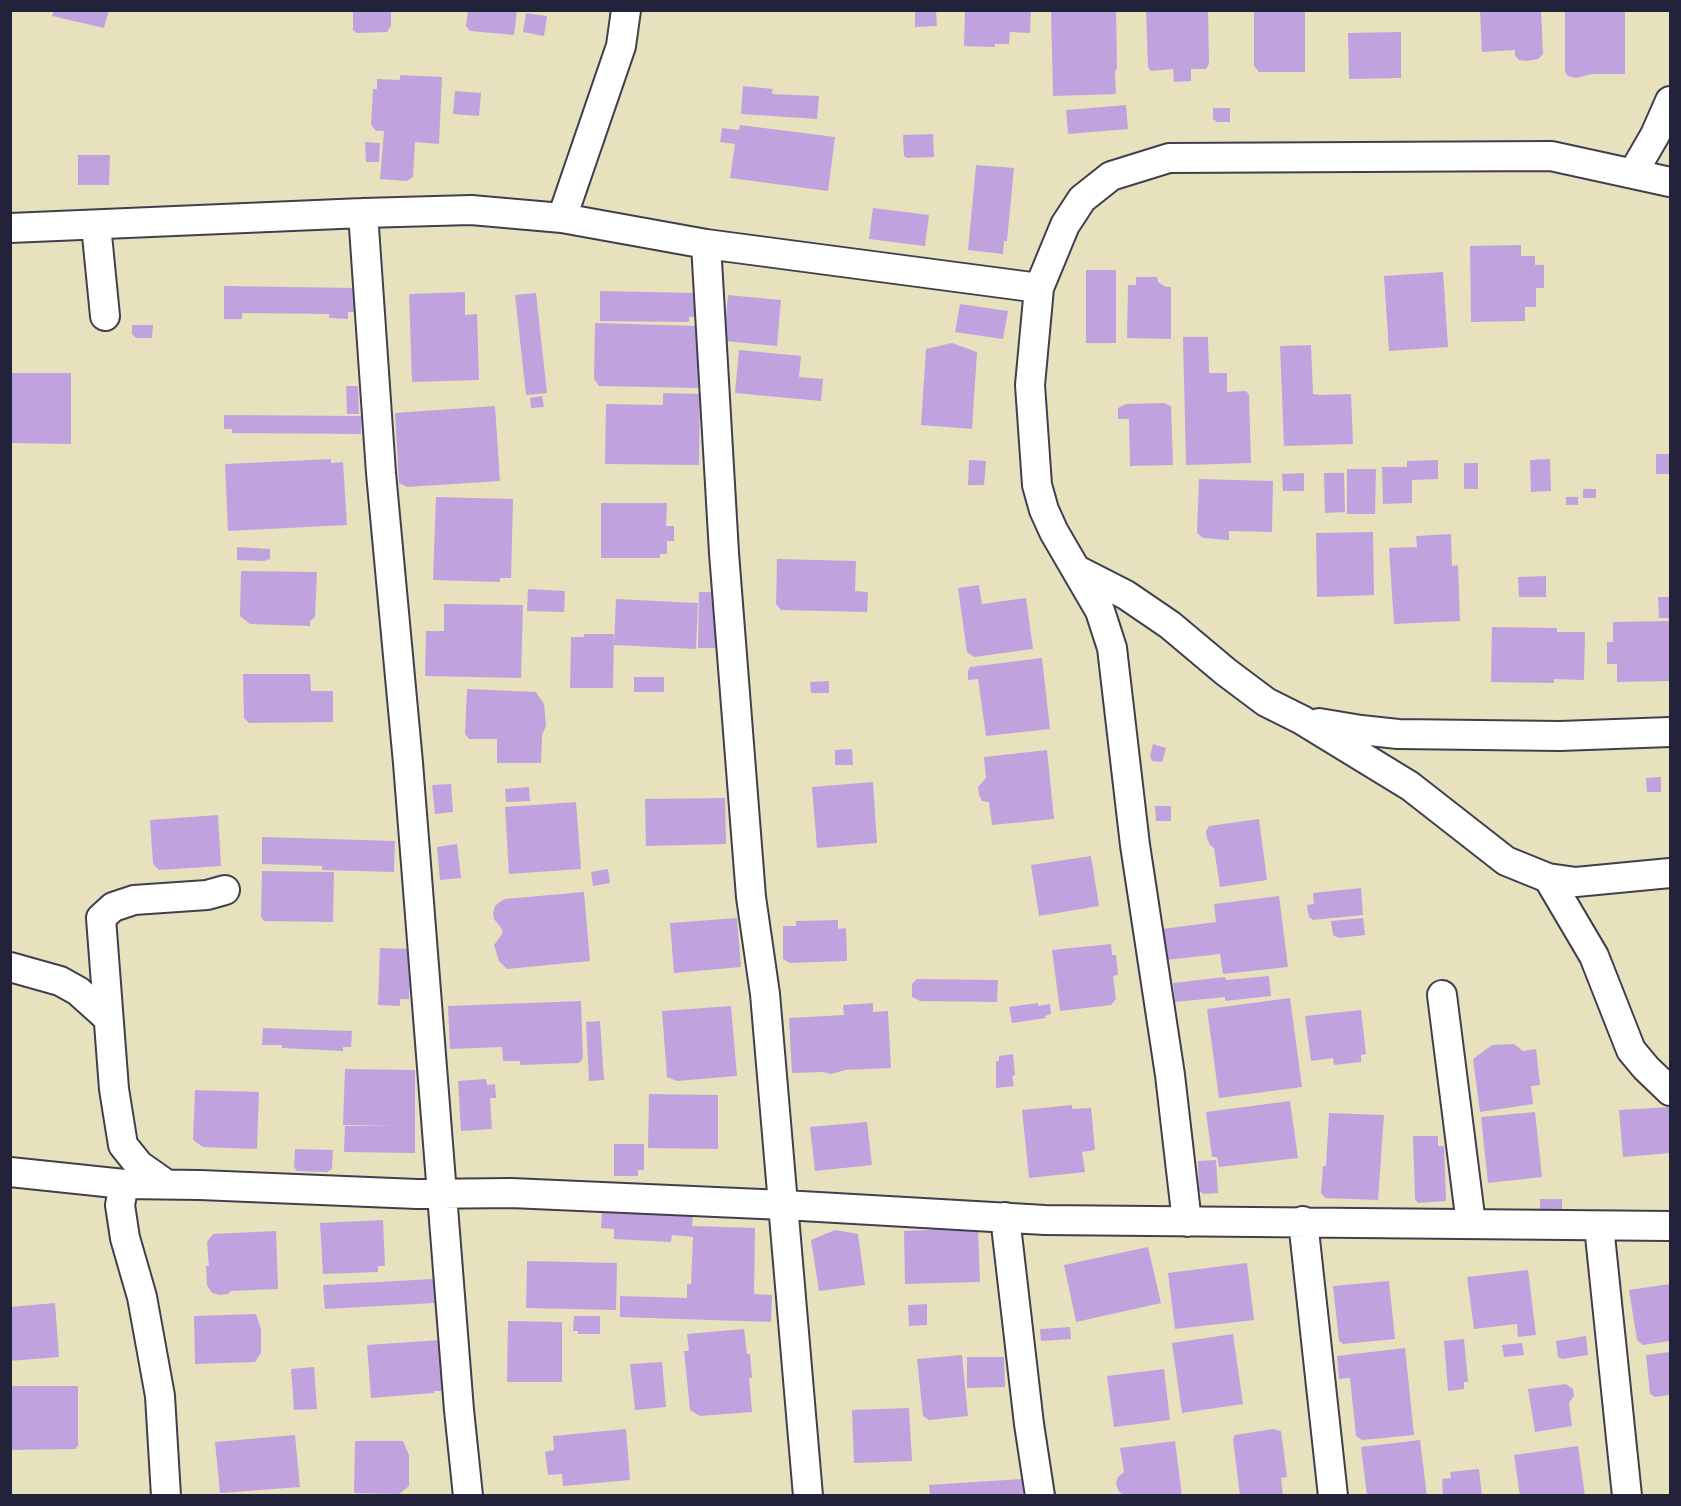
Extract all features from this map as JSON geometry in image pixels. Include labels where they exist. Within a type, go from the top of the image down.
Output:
[{"type":"street","points":[[562,218],[621,46],[626,10]]},
{"type":"street","points":[[1633,173],[1671,101]]},
{"type":"street","points":[[1187,1222],[1170,1075],[1151,963],[1135,845],[1112,648],[1100,611],[1054,532],[1044,510],[1037,485],[1030,385],[1039,288],[1065,225],[1082,200],[1111,176],[1169,158],[1551,156],[1671,182]]},
{"type":"street","points":[[10,228],[471,210],[562,218],[706,244],[1039,288]]},
{"type":"street","points":[[363,213],[381,473],[408,763],[441,1194],[468,1496]]},
{"type":"street","points":[[96,225],[105,316]]},
{"type":"street","points":[[706,244],[724,553],[748,862],[765,994],[808,1496]]},
{"type":"street","points":[[1077,570],[1126,596],[1170,625],[1266,702],[1302,720],[1410,786],[1506,861],[1548,878],[1576,882],[1671,873]]},
{"type":"street","points":[[1302,720],[1398,734],[1560,736],[1671,732]]},
{"type":"street","points":[[1548,878],[1594,956],[1630,1050],[1671,1091]]},
{"type":"street","points":[[166,1185],[139,1165],[123,1145],[114,1089],[101,918],[113,907],[134,900],[207,896],[225,890]]},
{"type":"street","points":[[10,967],[60,981],[78,991],[108,1018]]},
{"type":"street","points":[[1442,995],[1471,1224]]},
{"type":"street","points":[[10,1172],[124,1184],[441,1194],[511,1193],[784,1205],[1045,1220],[1671,1226]]},
{"type":"street","points":[[124,1184],[120,1205],[125,1238],[142,1297],[160,1396],[166,1496]]},
{"type":"street","points":[[1005,1217],[1029,1424],[1040,1496]]},
{"type":"street","points":[[1303,1221],[1333,1496]]},
{"type":"street","points":[[1599,1226],[1627,1496]]},
{"type":"building","points":[[54,10],[109,10],[104,28],[52,16]]},
{"type":"building","points":[[391,10],[391,26],[387,32],[357,33],[353,30],[353,11]]},
{"type":"building","points":[[468,10],[517,10],[514,35],[470,31],[466,26]]},
{"type":"building","points":[[915,10],[936,10],[937,26],[915,27]]},
{"type":"building","points":[[965,10],[1031,10],[1030,33],[1010,32],[1009,44],[995,44],[995,47],[964,46]]},
{"type":"building","points":[[1051,10],[1116,10],[1116,94],[1053,96]]},
{"type":"building","points":[[1146,10],[1208,10],[1209,64],[1206,69],[1191,69],[1191,81],[1174,82],[1173,69],[1151,71],[1148,67]]},
{"type":"building","points":[[1254,10],[1305,10],[1305,72],[1259,72],[1254,66]]},
{"type":"building","points":[[1480,10],[1541,10],[1543,54],[1538,59],[1527,61],[1519,60],[1515,56],[1515,50],[1482,52]]},
{"type":"building","points":[[1565,10],[1625,10],[1625,74],[1592,74],[1576,78],[1568,76],[1565,72]]},
{"type":"building","points":[[526,13],[547,16],[544,36],[523,32]]},
{"type":"building","points":[[1401,32],[1401,78],[1349,79],[1348,33]]},
{"type":"building","points":[[400,75],[442,77],[439,144],[415,142],[413,177],[407,181],[380,179],[384,131],[376,131],[371,125],[373,89],[377,89],[377,79],[400,80]]},
{"type":"building","points":[[743,86],[773,89],[772,94],[819,96],[817,119],[741,114]]},
{"type":"building","points":[[455,91],[481,93],[479,116],[453,114]]},
{"type":"building","points":[[1126,105],[1128,129],[1068,134],[1066,110]]},
{"type":"building","points":[[1213,108],[1230,108],[1230,122],[1217,122],[1213,119]]},
{"type":"building","points":[[740,125],[835,137],[828,191],[730,178],[735,144],[720,142],[722,128],[739,130]]},
{"type":"building","points":[[933,134],[934,157],[907,158],[904,156],[903,135]]},
{"type":"building","points":[[365,142],[380,143],[379,162],[366,162]]},
{"type":"building","points":[[78,155],[110,155],[109,185],[78,185]]},
{"type":"building","points":[[976,165],[1014,168],[1007,241],[1004,241],[1003,254],[968,250]]},
{"type":"building","points":[[873,208],[929,215],[925,246],[869,239]]},
{"type":"building","points":[[1521,245],[1521,256],[1535,256],[1535,265],[1544,265],[1544,288],[1536,288],[1536,307],[1525,307],[1525,321],[1471,322],[1470,246]]},
{"type":"building","points":[[1086,270],[1116,270],[1116,343],[1086,343]]},
{"type":"building","points":[[1443,272],[1448,347],[1389,351],[1384,276]]},
{"type":"building","points":[[1136,277],[1157,277],[1158,282],[1171,287],[1171,339],[1127,338],[1128,285],[1136,285]]},
{"type":"building","points":[[224,286],[355,288],[355,312],[348,312],[348,319],[329,318],[329,314],[242,313],[242,319],[224,319]]},
{"type":"building","points":[[600,291],[697,293],[697,317],[689,317],[689,322],[600,321]]},
{"type":"building","points":[[465,292],[465,315],[477,314],[479,380],[412,382],[409,294]]},
{"type":"building","points":[[536,293],[547,393],[526,395],[515,295]]},
{"type":"building","points":[[728,295],[781,300],[777,346],[724,341]]},
{"type":"building","points":[[960,304],[1008,311],[1003,339],[955,332]]},
{"type":"building","points":[[595,323],[699,326],[698,388],[599,386],[594,379]]},
{"type":"building","points":[[132,325],[153,325],[152,338],[136,338],[132,334]]},
{"type":"building","points":[[1183,337],[1208,337],[1209,373],[1227,373],[1227,392],[1246,391],[1249,395],[1251,463],[1186,465]]},
{"type":"building","points":[[952,343],[977,352],[972,429],[921,425],[926,349]]},
{"type":"building","points":[[1311,345],[1313,394],[1351,394],[1353,444],[1284,446],[1280,346]]},
{"type":"building","points":[[739,350],[801,356],[799,377],[823,379],[821,401],[735,393]]},
{"type":"building","points":[[10,373],[71,373],[71,444],[10,443]]},
{"type":"building","points":[[346,386],[358,386],[359,414],[347,414]]},
{"type":"building","points":[[663,393],[700,394],[699,465],[605,464],[606,404],[663,405]]},
{"type":"building","points":[[542,396],[544,407],[531,408],[530,398]]},
{"type":"building","points":[[1164,403],[1171,406],[1173,465],[1130,466],[1129,419],[1118,419],[1118,408],[1126,404]]},
{"type":"building","points":[[495,406],[500,481],[407,487],[399,483],[395,413]]},
{"type":"building","points":[[224,415],[361,416],[361,434],[232,433],[232,429],[224,429]]},
{"type":"building","points":[[1656,454],[1670,454],[1670,474],[1656,474]]},
{"type":"building","points":[[331,459],[331,463],[343,462],[347,525],[228,531],[225,464]]},
{"type":"building","points":[[1550,459],[1551,491],[1531,492],[1530,460]]},
{"type":"building","points":[[969,460],[986,461],[984,485],[968,485]]},
{"type":"building","points":[[1438,460],[1438,479],[1412,480],[1412,503],[1383,504],[1382,467],[1407,467],[1407,461]]},
{"type":"building","points":[[1464,463],[1478,463],[1478,489],[1464,489]]},
{"type":"building","points":[[1347,469],[1376,469],[1375,514],[1347,514]]},
{"type":"building","points":[[1304,473],[1304,491],[1283,491],[1282,474]]},
{"type":"building","points":[[1324,473],[1344,473],[1345,512],[1325,513]]},
{"type":"building","points":[[1199,479],[1273,481],[1272,532],[1229,531],[1229,540],[1203,538],[1197,533]]},
{"type":"building","points":[[1583,489],[1596,489],[1596,498],[1583,498]]},
{"type":"building","points":[[436,497],[513,499],[511,578],[500,578],[500,582],[433,580]]},
{"type":"building","points":[[1566,497],[1578,497],[1578,505],[1566,505]]},
{"type":"building","points":[[601,503],[667,503],[666,526],[674,526],[674,541],[667,541],[667,554],[660,554],[660,558],[601,558]]},
{"type":"building","points":[[1373,532],[1374,595],[1317,597],[1316,533]]},
{"type":"building","points":[[1451,534],[1452,566],[1458,565],[1460,621],[1394,624],[1389,548],[1417,547],[1416,536]]},
{"type":"building","points":[[237,547],[270,549],[270,559],[264,561],[237,560]]},
{"type":"building","points":[[777,559],[856,561],[855,591],[868,592],[867,612],[781,610],[776,604]]},
{"type":"building","points":[[241,571],[317,572],[315,617],[310,621],[310,626],[250,624],[240,616]]},
{"type":"building","points":[[1546,576],[1546,597],[1519,597],[1518,577]]},
{"type":"building","points":[[979,585],[982,604],[1026,598],[1033,649],[974,657],[967,652],[958,588]]},
{"type":"building","points":[[528,589],[565,591],[564,612],[527,611]]},
{"type":"building","points":[[699,592],[716,592],[716,648],[698,648]]},
{"type":"building","points":[[1658,597],[1670,597],[1670,618],[1659,618]]},
{"type":"building","points":[[616,599],[698,603],[696,649],[614,645]]},
{"type":"building","points":[[444,604],[523,605],[521,678],[425,676],[426,631],[444,631]]},
{"type":"building","points":[[1670,621],[1670,681],[1617,682],[1617,664],[1607,664],[1607,642],[1613,642],[1613,622]]},
{"type":"building","points":[[1492,627],[1557,628],[1557,632],[1585,632],[1584,680],[1554,679],[1554,683],[1491,682]]},
{"type":"building","points":[[584,634],[614,634],[613,688],[570,688],[571,637],[584,637]]},
{"type":"building","points":[[1042,658],[1050,729],[986,736],[978,679],[968,680],[970,667]]},
{"type":"building","points":[[243,674],[310,674],[311,691],[333,691],[333,722],[249,723],[244,718]]},
{"type":"building","points":[[634,677],[664,677],[664,692],[634,692]]},
{"type":"building","points":[[829,681],[829,693],[811,693],[810,682]]},
{"type":"building","points":[[467,689],[536,692],[544,704],[546,726],[542,735],[541,763],[497,763],[497,739],[469,739],[465,734]]},
{"type":"building","points":[[1153,744],[1166,748],[1162,762],[1152,761],[1150,756]]},
{"type":"building","points":[[852,749],[853,765],[835,765],[835,750]]},
{"type":"building","points":[[1047,750],[1054,819],[992,825],[989,802],[982,801],[978,787],[986,778],[984,757]]},
{"type":"building","points":[[1661,777],[1661,792],[1647,792],[1646,778]]},
{"type":"building","points":[[873,782],[877,843],[817,848],[812,787]]},
{"type":"building","points":[[451,784],[453,812],[435,814],[432,785]]},
{"type":"building","points":[[529,787],[530,801],[506,802],[505,789]]},
{"type":"building","points":[[725,798],[726,844],[646,846],[645,799]]},
{"type":"building","points":[[576,802],[581,869],[509,874],[505,807]]},
{"type":"building","points":[[1155,806],[1171,806],[1171,821],[1156,821]]},
{"type":"building","points":[[218,815],[221,866],[159,870],[153,864],[150,820]]},
{"type":"building","points":[[1259,819],[1267,880],[1220,887],[1214,848],[1210,845],[1206,831],[1209,826]]},
{"type":"building","points":[[262,837],[395,841],[394,872],[322,870],[322,866],[262,864]]},
{"type":"building","points":[[457,844],[461,878],[440,880],[437,847]]},
{"type":"building","points":[[1091,856],[1099,906],[1039,916],[1031,865]]},
{"type":"building","points":[[608,869],[610,883],[593,886],[591,872]]},
{"type":"building","points":[[262,871],[334,872],[333,922],[264,921],[261,917]]},
{"type":"building","points":[[1361,888],[1363,915],[1313,920],[1309,917],[1307,905],[1314,904],[1313,893]]},
{"type":"building","points":[[584,892],[590,961],[507,969],[499,961],[494,945],[502,934],[502,929],[493,914],[495,906],[501,901]]},
{"type":"building","points":[[1279,896],[1288,967],[1223,974],[1220,954],[1166,960],[1162,929],[1216,922],[1214,904]]},
{"type":"building","points":[[737,918],[741,967],[674,973],[670,923]]},
{"type":"building","points":[[1363,918],[1365,935],[1339,938],[1333,935],[1331,921]]},
{"type":"building","points":[[838,920],[838,929],[846,928],[847,961],[790,963],[783,959],[783,926],[796,926],[796,921]]},
{"type":"building","points":[[1111,944],[1112,955],[1116,955],[1118,975],[1113,976],[1116,999],[1111,1005],[1060,1011],[1052,950]]},
{"type":"building","points":[[380,948],[411,949],[409,999],[400,999],[400,1006],[378,1005]]},
{"type":"building","points":[[1269,976],[1271,996],[1225,1001],[1225,997],[1175,1002],[1173,983],[1225,977],[1226,980]]},
{"type":"building","points":[[917,979],[998,980],[997,1002],[920,1001],[912,997],[912,984]]},
{"type":"building","points":[[1290,998],[1302,1087],[1219,1098],[1207,1009]]},
{"type":"building","points":[[581,1001],[583,1058],[579,1063],[520,1065],[520,1061],[503,1061],[502,1047],[450,1049],[448,1006]]},
{"type":"building","points":[[873,1003],[873,1012],[888,1011],[891,1068],[845,1070],[831,1074],[792,1073],[789,1018],[844,1015],[843,1005]]},
{"type":"building","points":[[1038,1003],[1038,1006],[1050,1004],[1051,1014],[1045,1016],[1046,1018],[1012,1023],[1009,1007]]},
{"type":"building","points":[[731,1006],[737,1076],[677,1081],[667,1077],[662,1011]]},
{"type":"building","points":[[1361,1010],[1366,1054],[1361,1055],[1361,1062],[1334,1065],[1333,1058],[1311,1061],[1305,1016]]},
{"type":"building","points":[[600,1021],[604,1080],[589,1081],[586,1022]]},
{"type":"building","points":[[263,1028],[352,1031],[351,1047],[343,1047],[343,1051],[262,1045]]},
{"type":"building","points":[[1514,1044],[1523,1051],[1536,1049],[1540,1085],[1531,1086],[1533,1104],[1480,1112],[1473,1059],[1492,1045]]},
{"type":"building","points":[[1013,1054],[1014,1086],[996,1088],[996,1061],[999,1061],[999,1056]]},
{"type":"building","points":[[345,1069],[415,1070],[415,1153],[344,1152],[345,1126],[396,1126],[343,1125]]},
{"type":"building","points":[[486,1079],[487,1085],[495,1084],[496,1098],[490,1098],[492,1129],[461,1131],[458,1081]]},
{"type":"building","points":[[195,1090],[259,1092],[257,1149],[203,1147],[193,1140]]},
{"type":"building","points":[[649,1094],[718,1095],[718,1149],[648,1148]]},
{"type":"building","points":[[1290,1101],[1298,1158],[1219,1167],[1217,1157],[1212,1157],[1206,1112]]},
{"type":"building","points":[[1072,1105],[1072,1109],[1091,1108],[1095,1150],[1082,1152],[1085,1172],[1029,1178],[1022,1110]]},
{"type":"building","points":[[1670,1107],[1670,1153],[1623,1157],[1619,1110]]},
{"type":"building","points":[[1535,1112],[1542,1177],[1488,1183],[1481,1117]]},
{"type":"building","points":[[1329,1113],[1384,1115],[1378,1200],[1325,1198],[1321,1193],[1323,1166],[1326,1166]]},
{"type":"building","points":[[867,1122],[872,1165],[815,1171],[810,1127]]},
{"type":"building","points":[[1413,1136],[1438,1136],[1438,1146],[1444,1146],[1446,1201],[1418,1203],[1415,1199]]},
{"type":"building","points":[[614,1144],[644,1144],[644,1170],[638,1170],[638,1176],[614,1176]]},
{"type":"building","points":[[295,1149],[333,1150],[332,1169],[327,1172],[297,1171],[294,1167]]},
{"type":"building","points":[[1216,1160],[1218,1193],[1204,1194],[1199,1191],[1198,1161]]},
{"type":"building","points":[[1540,1199],[1562,1199],[1562,1210],[1540,1210]]},
{"type":"building","points":[[602,1212],[693,1215],[692,1226],[755,1228],[754,1294],[772,1295],[771,1322],[620,1317],[620,1296],[687,1298],[687,1284],[691,1284],[693,1237],[672,1235],[671,1242],[614,1239],[614,1229],[601,1228]]},
{"type":"building","points":[[383,1220],[385,1266],[378,1266],[378,1272],[323,1274],[320,1223]]},
{"type":"building","points":[[978,1228],[980,1282],[905,1284],[904,1231]]},
{"type":"building","points":[[835,1230],[858,1234],[865,1285],[819,1291],[811,1240]]},
{"type":"building","points":[[276,1231],[278,1289],[231,1291],[220,1295],[212,1293],[207,1285],[206,1266],[209,1266],[207,1242],[213,1234]]},
{"type":"building","points":[[1148,1247],[1161,1303],[1076,1322],[1064,1265]]},
{"type":"building","points":[[527,1261],[617,1263],[616,1310],[526,1308]]},
{"type":"building","points":[[1247,1263],[1254,1320],[1175,1329],[1168,1273]]},
{"type":"building","points":[[1528,1270],[1536,1335],[1518,1337],[1517,1324],[1474,1329],[1467,1277]]},
{"type":"building","points":[[433,1279],[435,1303],[325,1309],[323,1285]]},
{"type":"building","points":[[1389,1281],[1395,1339],[1343,1344],[1339,1341],[1333,1286]]},
{"type":"building","points":[[1670,1284],[1670,1341],[1643,1345],[1637,1340],[1629,1290]]},
{"type":"building","points":[[55,1303],[59,1357],[10,1361],[10,1307]]},
{"type":"building","points":[[927,1304],[927,1325],[909,1326],[908,1305]]},
{"type":"building","points":[[256,1314],[261,1329],[261,1353],[255,1362],[195,1364],[194,1316]]},
{"type":"building","points":[[574,1316],[600,1316],[600,1334],[578,1334],[578,1331],[573,1331]]},
{"type":"building","points":[[508,1321],[562,1322],[562,1382],[507,1382]]},
{"type":"building","points":[[1070,1327],[1071,1339],[1041,1341],[1040,1329]]},
{"type":"building","points":[[744,1329],[747,1354],[750,1354],[752,1378],[749,1378],[752,1412],[700,1416],[690,1410],[684,1351],[689,1351],[687,1334]]},
{"type":"building","points":[[1233,1334],[1243,1404],[1182,1413],[1172,1343]]},
{"type":"building","points":[[1586,1336],[1588,1355],[1562,1359],[1558,1357],[1556,1341]]},
{"type":"building","points":[[1464,1339],[1468,1382],[1464,1382],[1464,1389],[1448,1391],[1444,1341]]},
{"type":"building","points":[[441,1340],[445,1391],[371,1398],[367,1345]]},
{"type":"building","points":[[1522,1343],[1524,1355],[1504,1357],[1502,1345]]},
{"type":"building","points":[[1405,1348],[1414,1435],[1362,1440],[1356,1436],[1350,1378],[1339,1379],[1337,1356]]},
{"type":"building","points":[[1670,1352],[1670,1395],[1655,1397],[1650,1394],[1646,1355]]},
{"type":"building","points":[[962,1355],[968,1416],[929,1420],[923,1416],[917,1359]]},
{"type":"building","points":[[967,1357],[1004,1357],[1005,1387],[967,1388]]},
{"type":"building","points":[[662,1362],[666,1407],[635,1410],[630,1364]]},
{"type":"building","points":[[314,1367],[317,1409],[294,1410],[291,1369]]},
{"type":"building","points":[[1164,1369],[1170,1420],[1114,1427],[1107,1376]]},
{"type":"building","points":[[1566,1384],[1573,1389],[1574,1396],[1569,1403],[1572,1426],[1535,1432],[1528,1389]]},
{"type":"building","points":[[10,1386],[78,1386],[78,1446],[75,1449],[10,1450]]},
{"type":"building","points":[[909,1408],[912,1461],[854,1463],[852,1410]]},
{"type":"building","points":[[626,1429],[630,1480],[563,1486],[562,1474],[548,1475],[545,1452],[554,1450],[553,1436]]},
{"type":"building","points":[[1273,1429],[1281,1431],[1287,1477],[1281,1478],[1283,1496],[1240,1496],[1233,1439],[1235,1435]]},
{"type":"building","points":[[295,1435],[300,1487],[220,1493],[215,1442]]},
{"type":"building","points":[[1420,1440],[1427,1496],[1367,1496],[1361,1447]]},
{"type":"building","points":[[355,1441],[403,1441],[409,1455],[409,1486],[399,1494],[354,1493]]},
{"type":"building","points":[[1175,1441],[1182,1496],[1124,1496],[1118,1490],[1116,1483],[1118,1477],[1124,1472],[1120,1448]]},
{"type":"building","points":[[1578,1446],[1585,1496],[1520,1496],[1514,1455]]},
{"type":"building","points":[[1479,1469],[1482,1496],[1443,1496],[1442,1479],[1451,1478],[1450,1472]]},
{"type":"building","points":[[1022,1479],[1023,1496],[930,1496],[929,1485]]}]
